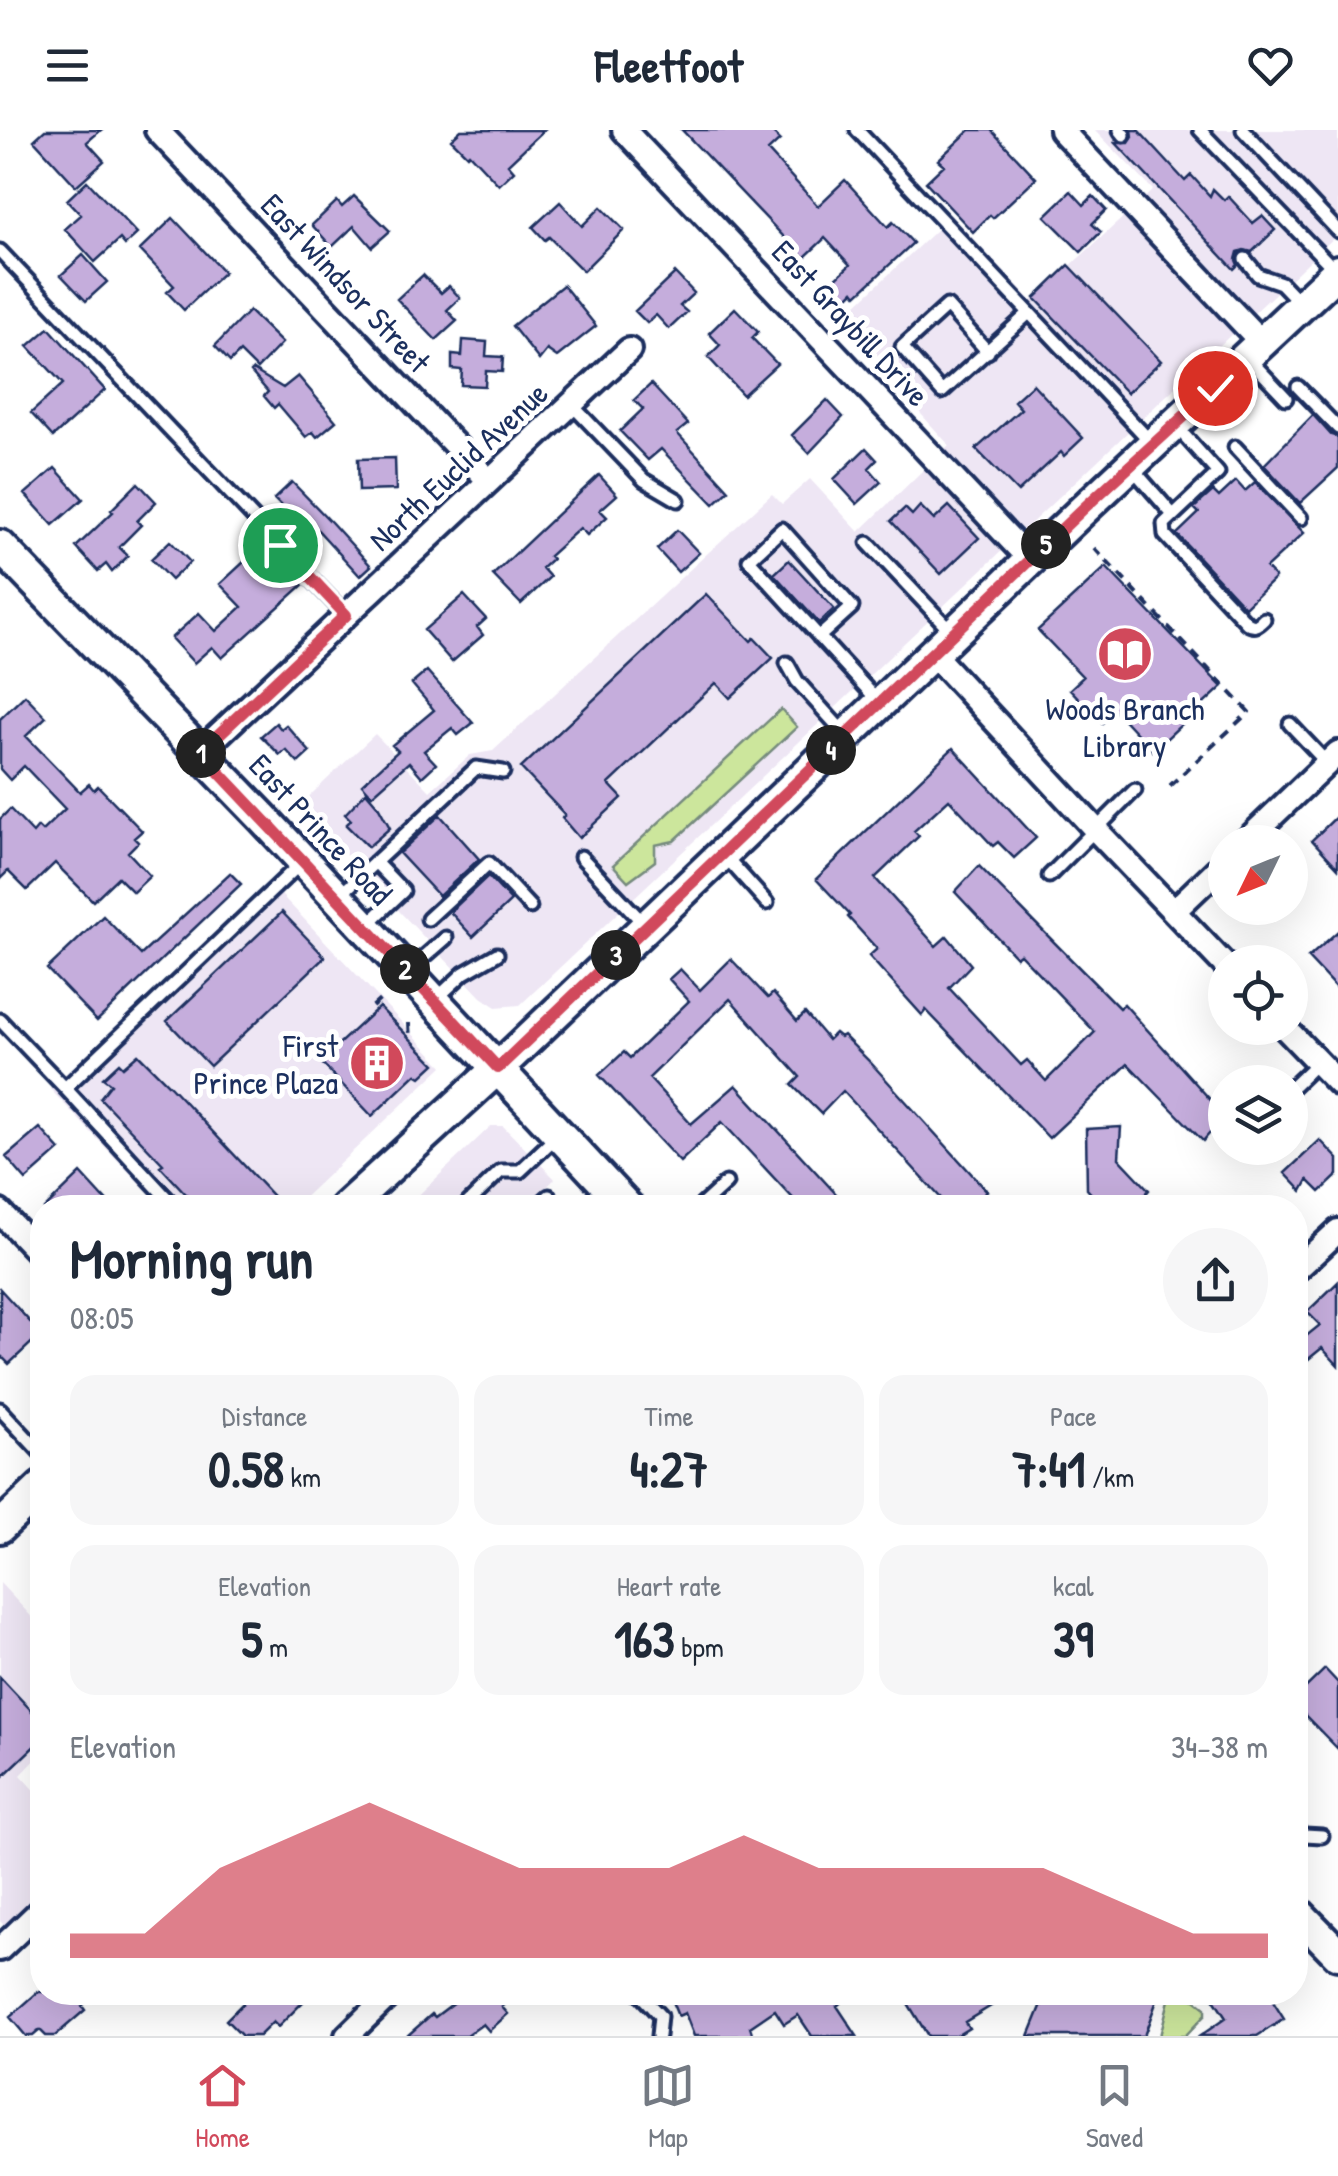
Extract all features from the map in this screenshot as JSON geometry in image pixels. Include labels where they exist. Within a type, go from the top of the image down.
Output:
[{"type":"main road","points":[[359,1195],[1338,271]]},
{"type":"main road","name":"East Prince Road","points":[[0,546],[200,752],[616,1195]]},
{"type":"main road","points":[[0,1527],[30,1498]]},
{"type":"main road","points":[[1308,1923],[1338,1954]]},
{"type":"street","name":"East Windsor Street","points":[[157,130],[489,481]]},
{"type":"street","name":"East Graybill Drive","points":[[624,130],[1030,560]]},
{"type":"street","points":[[1061,130],[1255,350]]},
{"type":"street","name":"North Euclid Avenue","points":[[200,752],[629,350]]},
{"type":"street","points":[[942,643],[1096,830],[1208,947]]},
{"type":"street","points":[[1263,825],[1333,758]]},
{"type":"street","points":[[1174,911],[1208,878]]},
{"type":"street","points":[[1302,1045],[1338,1083]]},
{"type":"street","points":[[0,1212],[30,1243]]},
{"type":"street","points":[[1308,1260],[1338,1231]]},
{"type":"street","points":[[0,1949],[30,1920]]},
{"type":"street","points":[[347,2036],[379,2005]]},
{"type":"lane","points":[[857,130],[1028,314],[1164,435],[1218,473],[1164,524],[1165,535],[1247,623],[1257,626],[1264,619]]},
{"type":"lane","points":[[1200,130],[1338,271]]},
{"type":"lane","points":[[1243,130],[1338,231]]},
{"type":"lane","points":[[0,251],[346,615]]},
{"type":"lane","points":[[1244,259],[1258,275],[1281,284],[1302,305]]},
{"type":"lane","points":[[988,352],[947,306],[902,347],[942,392],[988,352],[1028,314]]},
{"type":"lane","points":[[1255,350],[1286,398]]},
{"type":"lane","points":[[1298,387],[1338,428]]},
{"type":"lane","points":[[571,404],[644,480],[678,500]]},
{"type":"lane","points":[[1235,447],[1301,518]]},
{"type":"lane","points":[[1130,466],[1173,516]]},
{"type":"lane","points":[[819,637],[852,606],[782,529],[749,560],[819,637],[880,703]]},
{"type":"lane","points":[[868,543],[942,643]]},
{"type":"lane","points":[[787,663],[797,682],[846,735]]},
{"type":"lane","points":[[1290,724],[1333,758]]},
{"type":"lane","points":[[337,898],[476,768],[503,772]]},
{"type":"lane","points":[[1049,876],[1134,790]]},
{"type":"lane","points":[[722,853],[767,903]]},
{"type":"lane","points":[[580,857],[646,926]]},
{"type":"lane","points":[[65,1088],[303,861]]},
{"type":"lane","points":[[365,927],[403,891],[376,862]]},
{"type":"lane","points":[[428,919],[489,862],[530,907]]},
{"type":"lane","points":[[408,972],[446,938]]},
{"type":"lane","points":[[434,1000],[464,973],[497,954]]},
{"type":"lane","points":[[0,1020],[164,1195]]},
{"type":"lane","points":[[1308,1072],[1318,1062]]},
{"type":"lane","points":[[476,1195],[501,1171],[520,1171],[559,1134]]},
{"type":"lane","points":[[713,1195],[726,1183]]},
{"type":"lane","points":[[0,1409],[30,1441]]},
{"type":"lane","points":[[1308,1835],[1322,1836]]},
{"type":"lane","points":[[650,2005],[660,2016],[658,2036]]},
{"type":"path","points":[[1094,548],[1249,712],[1165,790]]},
{"type":"path","points":[[372,1007],[384,996]]},
{"type":"path","points":[[410,1023],[410,1040]]},
{"type":"shaded area","points":[[1095,130],[1338,130],[1338,234],[520,1005],[496,1007],[481,997],[299,806],[375,734],[430,791],[470,755],[493,751],[772,494],[782,504],[810,479],[859,532],[949,445],[838,322],[951,216],[1032,301],[1153,190]]},
{"type":"shaded area","points":[[269,882],[443,1066],[307,1195],[151,1195],[50,1089]]},
{"type":"shaded area","points":[[491,1126],[503,1126],[555,1179],[538,1195],[419,1195]]},
{"type":"shaded area","points":[[0,1583],[30,1615],[30,1766],[21,1775],[30,1785],[30,1912],[10,1932],[0,1921]]},
{"type":"green space","points":[[781,709],[797,727],[674,841],[655,845],[655,861],[628,881],[613,865]]},
{"type":"green space","points":[[1168,2005],[1205,2008],[1205,2015],[1185,2036],[1160,2036]]},
{"type":"building","points":[[45,130],[101,130],[87,142],[104,161],[76,186],[34,140]]},
{"type":"building","points":[[461,130],[544,130],[508,164],[514,171],[499,185],[451,139]]},
{"type":"building","points":[[682,130],[770,130],[780,140],[768,151],[818,206],[845,180],[888,227],[893,222],[913,243],[857,295],[854,291],[844,301],[829,285],[850,265],[825,238],[804,258]]},
{"type":"building","points":[[970,130],[991,130],[1036,178],[973,232],[926,182],[944,165],[938,160]]},
{"type":"building","points":[[1132,130],[1138,130],[1185,181],[1191,175],[1210,196],[1213,189],[1224,200],[1228,196],[1253,223],[1262,216],[1275,230],[1252,252],[1238,252],[1234,269],[1116,143],[1129,143]]},
{"type":"building","points":[[87,181],[137,234],[125,245],[120,239],[95,262],[65,229],[81,215],[67,200]]},
{"type":"building","points":[[1071,191],[1084,205],[1093,196],[1106,210],[1092,224],[1101,232],[1081,252],[1045,216]]},
{"type":"building","points":[[354,196],[390,231],[372,247],[354,226],[332,247],[312,225],[337,201],[342,207]]},
{"type":"building","points":[[560,202],[582,226],[601,207],[624,230],[583,271],[549,237],[545,240],[533,227]]},
{"type":"building","points":[[173,218],[224,272],[184,310],[167,292],[174,286],[140,250]]},
{"type":"building","points":[[83,255],[107,282],[86,301],[61,275]]},
{"type":"building","points":[[1069,265],[1161,361],[1127,393],[1035,298]]},
{"type":"building","points":[[675,273],[694,293],[680,306],[687,312],[669,329],[656,315],[647,323],[635,311]]},
{"type":"building","points":[[423,275],[441,293],[449,286],[460,298],[447,310],[457,321],[436,340],[397,299]]},
{"type":"building","points":[[563,285],[596,326],[557,357],[547,350],[539,360],[512,326]]},
{"type":"building","points":[[735,308],[758,332],[752,338],[777,364],[743,395],[708,357],[720,345],[709,333]]},
{"type":"building","points":[[249,311],[282,343],[257,369],[240,352],[230,362],[215,346]]},
{"type":"building","points":[[49,328],[105,390],[53,437],[31,413],[63,384],[28,346]]},
{"type":"building","points":[[463,340],[487,342],[486,356],[503,357],[502,372],[486,371],[485,386],[461,385],[462,370],[452,369],[452,355],[462,356]]},
{"type":"building","points":[[253,370],[283,388],[298,376],[336,421],[317,437],[313,432],[306,437],[278,404],[274,408],[264,396],[268,392]]},
{"type":"building","points":[[651,384],[688,424],[677,433],[729,490],[714,504],[661,449],[648,460],[620,431],[643,409],[634,400]]},
{"type":"building","points":[[1033,384],[1083,438],[1064,456],[1061,452],[1018,492],[976,449],[1021,409],[1014,401]]},
{"type":"building","points":[[827,400],[843,417],[809,453],[792,435]]},
{"type":"building","points":[[1313,415],[1331,435],[1338,437],[1338,468],[1300,503],[1264,465]]},
{"type":"building","points":[[866,448],[877,460],[869,468],[881,482],[857,504],[834,479]]},
{"type":"building","points":[[395,458],[396,490],[359,491],[358,459]]},
{"type":"building","points":[[55,468],[83,499],[53,525],[25,494]]},
{"type":"building","points":[[599,475],[617,495],[600,510],[607,517],[587,535],[580,528],[549,556],[552,559],[542,568],[550,577],[521,604],[493,575]]},
{"type":"building","points":[[1236,481],[1245,491],[1255,482],[1304,533],[1266,568],[1275,578],[1245,607],[1177,534],[1199,513],[1194,508],[1213,491],[1219,497]]},
{"type":"building","points":[[292,482],[371,566],[360,576],[304,515],[297,522],[274,499]]},
{"type":"building","points":[[138,483],[156,502],[137,521],[141,525],[119,547],[128,556],[112,572],[106,564],[98,571],[76,547]]},
{"type":"building","points":[[920,506],[934,520],[949,506],[979,538],[941,574],[891,521],[905,508],[912,515]]},
{"type":"building","points":[[677,530],[699,553],[678,572],[657,549]]},
{"type":"building","points":[[170,541],[190,562],[171,580],[151,559]]},
{"type":"building","points":[[276,555],[304,584],[222,658],[212,647],[194,663],[171,638],[199,613],[216,631],[242,607],[220,584],[246,560],[258,573]]},
{"type":"building","points":[[789,560],[834,609],[819,623],[774,574]]},
{"type":"building","name":"Woods Branch Library","points":[[1106,567],[1222,687],[1153,751],[1116,711],[1102,723],[1070,689],[1083,677],[1038,630]]},
{"type":"building","points":[[706,594],[773,658],[730,698],[716,683],[609,784],[622,798],[579,838],[562,818],[565,815],[521,768]]},
{"type":"building","points":[[464,595],[486,619],[477,627],[483,635],[452,662],[424,630]]},
{"type":"building","points":[[427,671],[473,723],[458,735],[452,728],[424,751],[436,764],[422,777],[409,762],[372,795],[362,784],[398,751],[392,745],[434,710],[412,684]]},
{"type":"building","points":[[25,695],[46,717],[26,736],[80,792],[89,784],[94,790],[98,786],[142,831],[128,852],[150,876],[133,892],[118,877],[93,901],[55,863],[27,890],[8,871],[0,879],[0,819],[10,809],[33,833],[38,827],[42,831],[65,809],[24,766],[10,780],[0,769],[0,719]]},
{"type":"building","points":[[276,723],[281,729],[286,725],[310,752],[298,763],[286,750],[280,755],[261,736]]},
{"type":"building","points":[[953,748],[1036,838],[1014,858],[998,842],[993,846],[949,799],[914,831],[919,836],[875,878],[936,946],[947,936],[971,965],[949,988],[1021,1065],[1027,1060],[1046,1081],[1095,1032],[955,892],[979,866],[1119,1008],[1124,1004],[1208,1097],[1208,1135],[1203,1141],[1128,1064],[1049,1138],[926,1010],[922,1015],[869,956],[877,949],[816,879]]},
{"type":"building","points":[[366,792],[390,828],[368,847],[346,825],[351,820],[345,814]]},
{"type":"building","points":[[440,815],[479,859],[439,896],[399,853]]},
{"type":"building","points":[[1338,815],[1338,868],[1312,840]]},
{"type":"building","points":[[230,873],[241,884],[97,1021],[47,969],[103,916],[141,955]]},
{"type":"building","points":[[488,876],[511,901],[473,937],[451,913]]},
{"type":"building","points":[[282,912],[325,957],[210,1066],[167,1021]]},
{"type":"building","points":[[1338,931],[1338,990],[1308,958]]},
{"type":"building","points":[[731,959],[768,998],[773,993],[797,1021],[805,1013],[828,1040],[835,1033],[843,1035],[987,1191],[982,1195],[938,1195],[843,1091],[821,1114],[792,1085],[800,1077],[730,999],[649,1078],[691,1124],[736,1085],[837,1195],[790,1195],[722,1122],[680,1162],[599,1075],[624,1052],[630,1058],[689,1001],[669,979],[680,969],[700,990]]},
{"type":"building","name":"First Prince Plaza","points":[[379,1007],[435,1064],[421,1077],[416,1074],[372,1116],[320,1061]]},
{"type":"building","points":[[138,1054],[272,1195],[187,1195],[100,1098],[111,1084],[103,1078],[119,1063],[123,1067]]},
{"type":"building","points":[[1121,1127],[1119,1158],[1149,1190],[1145,1195],[1092,1195],[1087,1189],[1086,1129]]},
{"type":"building","points":[[40,1128],[60,1150],[26,1180],[6,1157]]},
{"type":"building","points":[[1320,1140],[1338,1159],[1338,1175],[1320,1192],[1308,1180],[1302,1191],[1285,1173],[1293,1165],[1308,1165],[1308,1151]]},
{"type":"building","points":[[81,1173],[101,1195],[58,1195]]},
{"type":"building","points":[[1338,1282],[1338,1365],[1322,1348],[1308,1359],[1308,1335],[1320,1325],[1308,1311]]},
{"type":"building","points":[[0,1289],[30,1322],[30,1344],[9,1364],[0,1355]]},
{"type":"building","points":[[1325,1669],[1338,1683],[1338,1749],[1308,1718],[1308,1685]]},
{"type":"building","points":[[0,1677],[30,1709],[30,1750],[0,1779]]},
{"type":"building","points":[[30,1999],[30,2005],[83,2005],[85,2010],[55,2036],[46,2036],[40,2030],[26,2036],[10,2017]]},
{"type":"building","points":[[241,2005],[300,2005],[278,2027],[273,2022],[259,2036],[242,2036],[226,2020]]},
{"type":"building","points":[[451,2005],[504,2005],[508,2014],[489,2031],[483,2024],[466,2036],[407,2036],[432,2014],[435,2017]]},
{"type":"building","points":[[673,2005],[838,2005],[857,2036],[812,2036],[798,2015],[784,2024],[775,2010],[750,2027],[753,2036],[694,2036],[685,2013],[678,2016]]},
{"type":"building","points":[[909,2005],[993,2005],[965,2022],[969,2028],[956,2036],[928,2036]]},
{"type":"building","points":[[1042,2005],[1155,2005],[1144,2036],[1029,2036]]},
{"type":"building","points":[[1218,2005],[1275,2005],[1284,2019],[1257,2036],[1200,2036],[1226,2018]]},
{"type":"place","name":"Woods Branch Library","points":[[1125,654]]},
{"type":"place","name":"First Prince Plaza","points":[[377,1063]]},
{"type":"route","points":[[280,545],[346,615],[200,752],[498,1068],[1084,508],[1215,388]]}]
